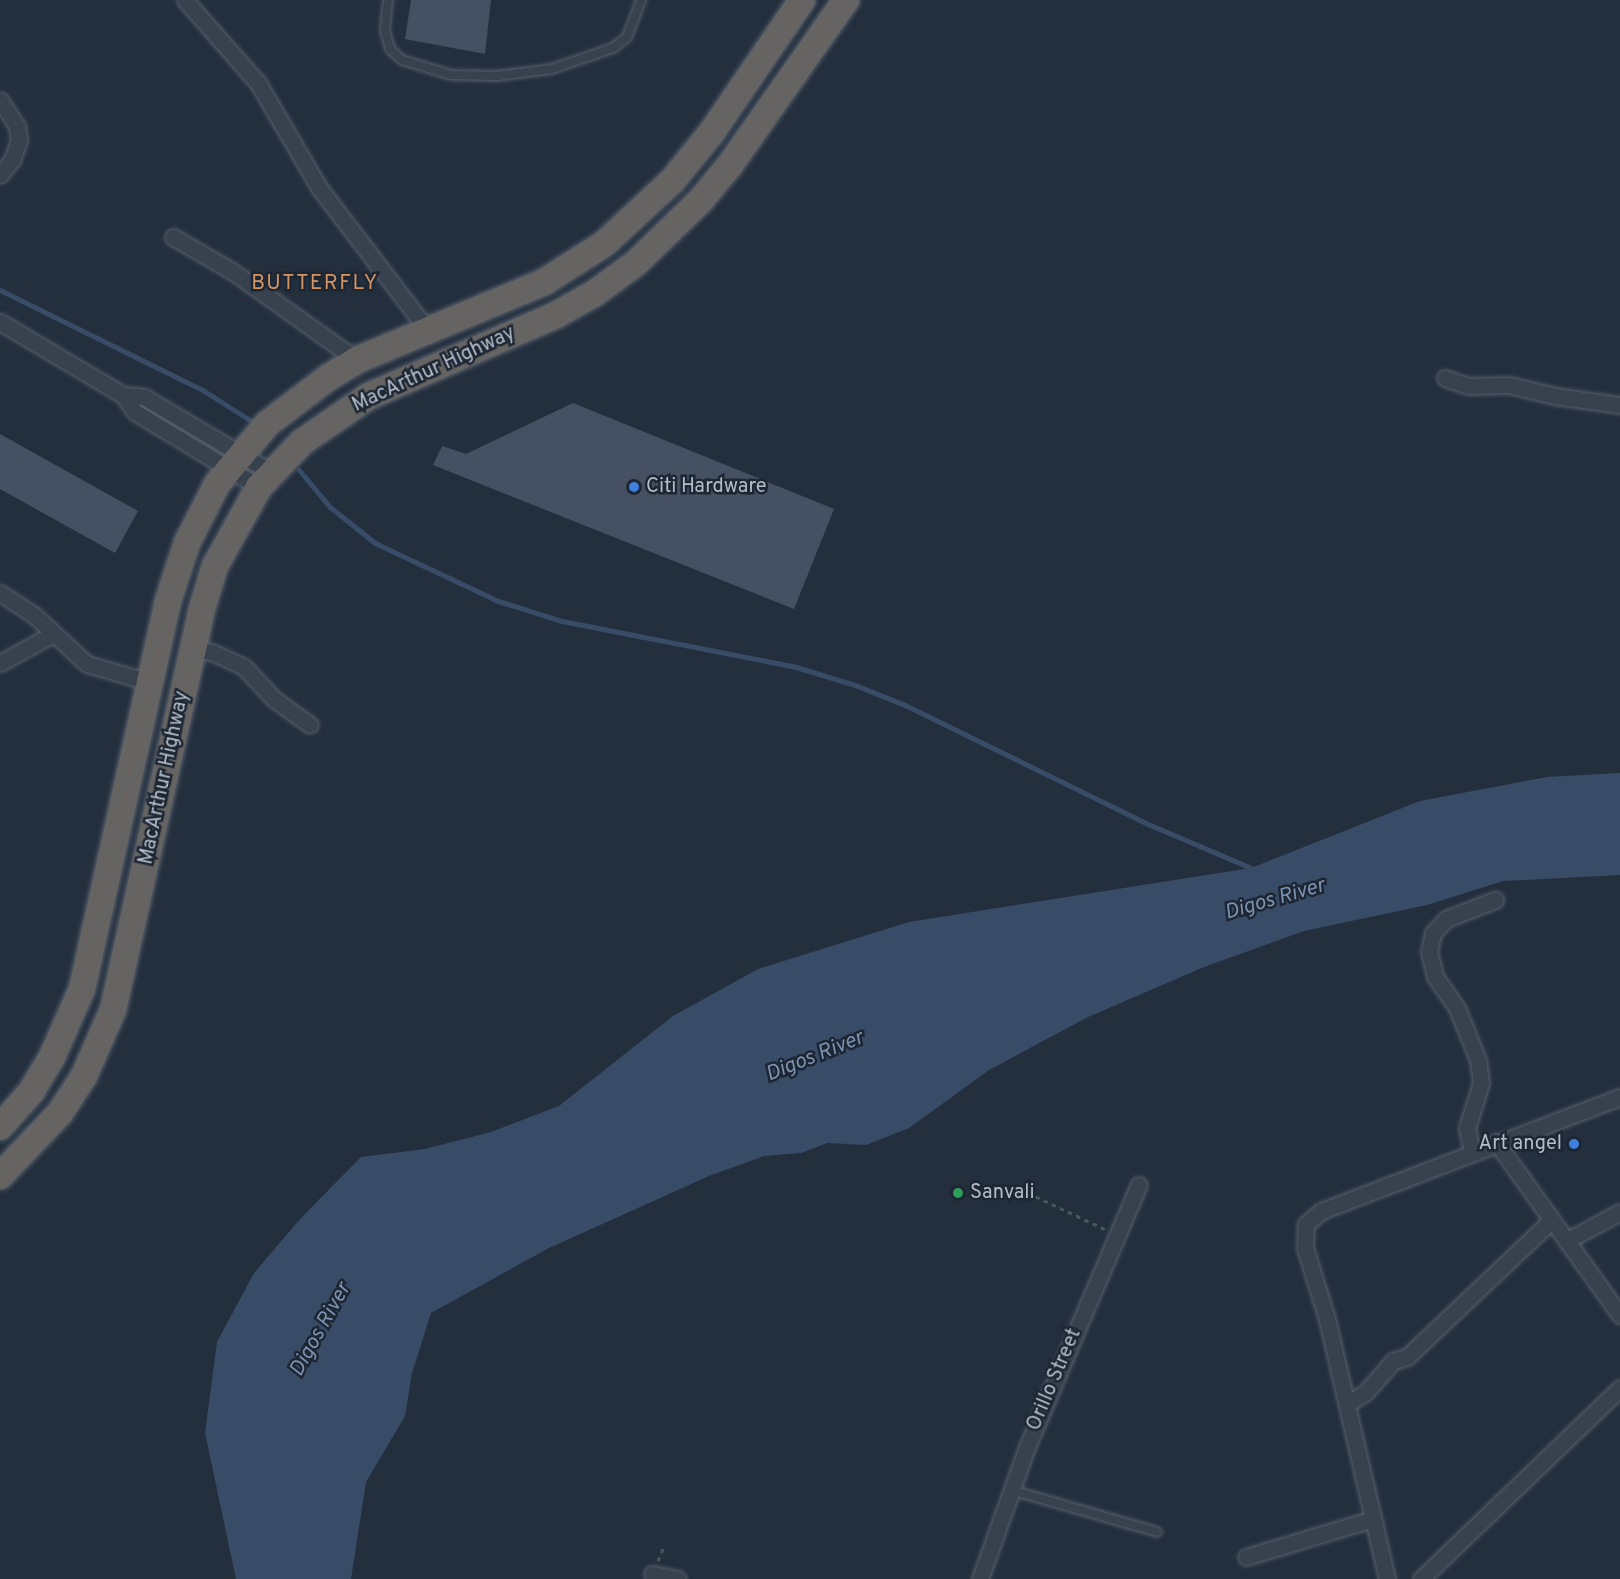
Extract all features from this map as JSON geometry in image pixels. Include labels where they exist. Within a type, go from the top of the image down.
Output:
[{"type":"highway","name":"MacArthur Highway","points":[[0,1127],[31,1092],[52,1057],[82,989],[149,682],[181,558],[233,462],[285,408],[357,360],[560,273],[632,219],[673,180],[712,132],[802,0]]},
{"type":"highway","name":"MacArthur Highway","points":[[0,1176],[60,1113],[84,1076],[113,1010],[192,650],[215,566],[265,480],[328,422],[369,396],[556,315],[595,293],[636,263],[701,200],[730,165],[846,0]]},
{"type":"street","points":[[185,0],[258,82],[320,189],[428,331]]},
{"type":"street","points":[[0,176],[12,160],[18,140],[17,126],[1,102]]},
{"type":"street","points":[[173,237],[232,271],[357,360]]},
{"type":"street","points":[[0,322],[123,395],[144,397],[233,462],[265,480]]},
{"type":"street","points":[[1445,378],[1468,386],[1509,385],[1555,396],[1620,405]]},
{"type":"street","points":[[0,593],[34,615],[87,664],[149,682]]},
{"type":"street","points":[[0,663],[53,633]]},
{"type":"street","points":[[192,650],[212,652],[244,667],[274,699],[310,725]]},
{"type":"street","points":[[1472,1152],[1467,1128],[1480,1083],[1478,1060],[1457,1008],[1435,976],[1430,952],[1433,933],[1446,919],[1495,900]]},
{"type":"street","points":[[1387,1579],[1328,1319],[1305,1248],[1306,1224],[1321,1211],[1496,1142],[1620,1097]]},
{"type":"street","points":[[1496,1142],[1620,1316]]},
{"type":"street","name":"Orillo Street","points":[[980,1579],[1011,1490],[1139,1185]]},
{"type":"street","points":[[1566,1241],[1620,1212]]},
{"type":"street","points":[[1347,1404],[1366,1392],[1393,1361],[1407,1357],[1551,1221]]},
{"type":"street","points":[[1421,1579],[1620,1388]]},
{"type":"street","points":[[1246,1557],[1373,1519]]},
{"type":"street","points":[[652,1574],[678,1579]]},
{"type":"lane","points":[[388,0],[385,31],[390,49],[402,60],[451,75],[497,76],[552,69],[613,48],[627,37],[641,0]]},
{"type":"lane","points":[[1011,1490],[1157,1532]]},
{"type":"path","points":[[1011,1185],[1118,1235]]},
{"type":"water","name":"Digos River","points":[[1620,773],[1620,875],[1503,881],[1427,905],[1304,931],[1204,967],[1088,1017],[989,1070],[909,1128],[866,1145],[827,1143],[801,1153],[764,1156],[709,1176],[549,1248],[431,1313],[412,1373],[405,1416],[366,1482],[351,1579],[236,1579],[205,1433],[217,1342],[254,1273],[301,1218],[361,1157],[425,1149],[491,1132],[559,1106],[673,1016],[758,969],[909,922],[1251,868],[1420,801],[1547,777]]},
{"type":"building","points":[[411,0],[491,0],[485,54],[405,39]]},
{"type":"building","name":"Citi Hardware","points":[[573,403],[834,509],[794,609],[433,465],[442,446],[466,454]]},
{"type":"building","points":[[0,434],[138,511],[115,553],[0,489]]},
{"type":"waterway","points":[[0,290],[204,391],[253,422]]},
{"type":"waterway","points":[[299,470],[330,507],[375,543],[498,601],[562,621],[796,667],[855,685],[905,705],[1148,824],[1256,870]]},
{"type":"place","name":"Citi Hardware","points":[[634,487]]},
{"type":"place","name":"Art angel","points":[[1574,1144]]},
{"type":"place","name":"Sanvali","points":[[958,1193]]},
{"type":"district","name":"BUTTERFLY","points":[[315,284]]}]
